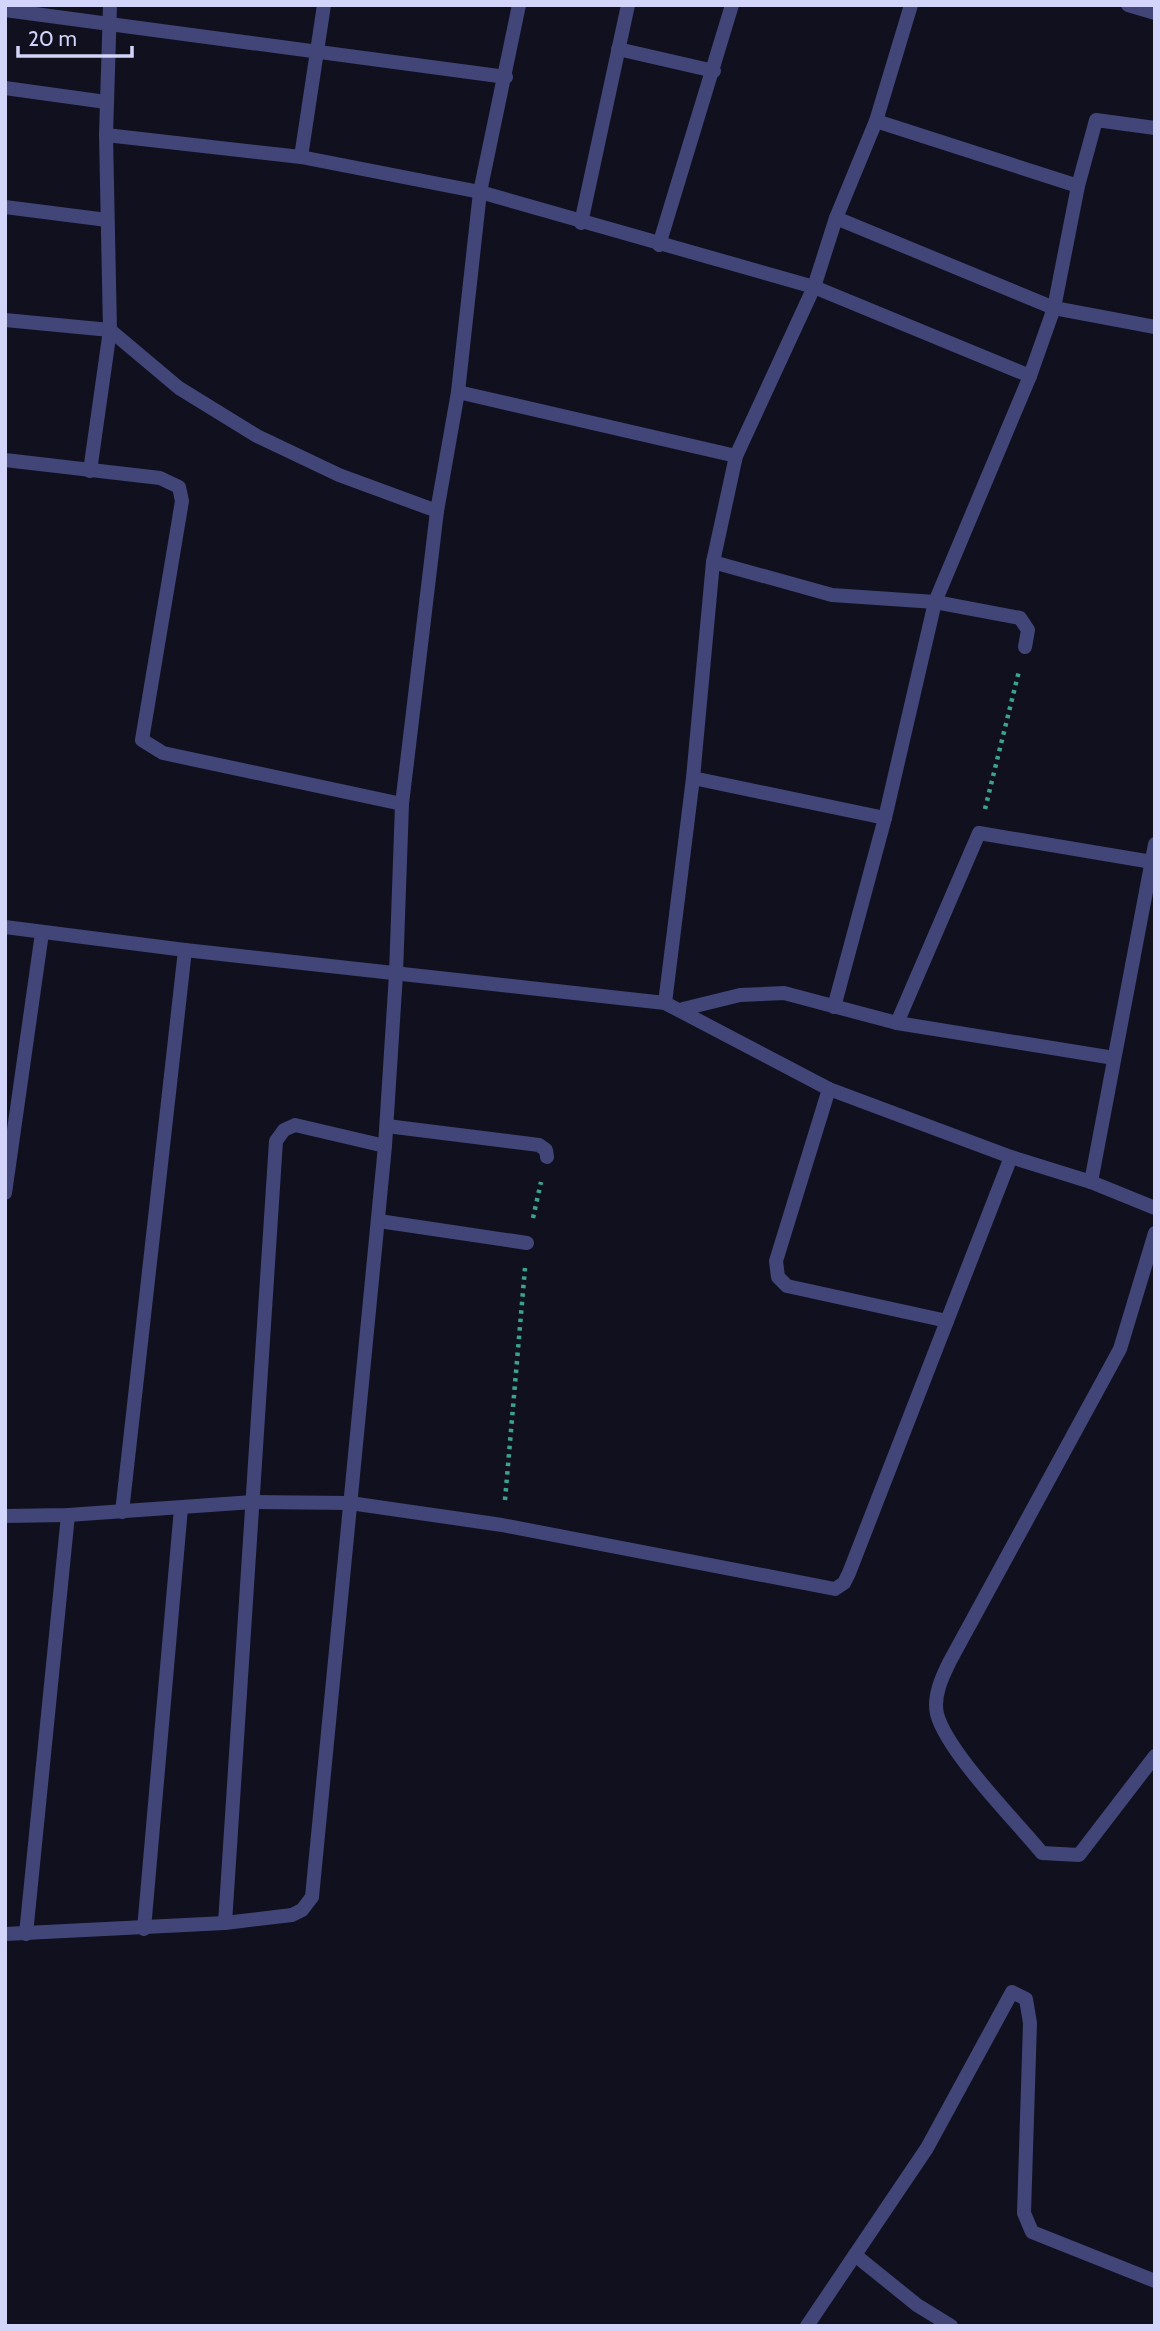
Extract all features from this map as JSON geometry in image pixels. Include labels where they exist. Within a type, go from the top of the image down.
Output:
[{"type":"street","points":[[90,471],[110,330],[106,102],[110,5]]},
{"type":"street","points":[[301,157],[324,5]]},
{"type":"street","points":[[5,1934],[225,1923],[292,1915],[302,1910],[312,1897],[387,1126],[402,804],[437,511],[458,392],[480,192],[519,5]]},
{"type":"street","points":[[581,223],[628,5]]},
{"type":"street","points":[[659,245],[732,5]]},
{"type":"street","points":[[665,1003],[693,778],[713,562],[736,456],[814,287],[836,218],[876,121],[911,5]]},
{"type":"street","points":[[1128,5],[1155,13]]},
{"type":"street","points":[[5,10],[506,77]]},
{"type":"street","points":[[618,49],[714,71]]},
{"type":"street","points":[[5,88],[106,102]]},
{"type":"street","points":[[834,1007],[886,818],[935,602],[1030,376],[1054,309],[1078,186],[1096,120],[1155,128]]},
{"type":"street","points":[[876,121],[1078,186]]},
{"type":"street","points":[[106,135],[301,157],[480,192],[581,223],[814,287],[1030,376]]},
{"type":"street","points":[[5,207],[107,220]]},
{"type":"street","points":[[836,218],[1054,309],[1155,327]]},
{"type":"street","points":[[5,320],[110,330],[180,388],[257,436],[339,475],[437,511]]},
{"type":"street","points":[[458,392],[736,456]]},
{"type":"street","points":[[5,460],[171,481],[179,487],[182,501],[142,740],[163,753],[402,804]]},
{"type":"street","points":[[713,562],[832,595],[935,602],[1020,618],[1028,630],[1025,647]]},
{"type":"street","points":[[693,778],[886,818]]},
{"type":"street","points":[[897,1023],[979,833],[1152,862]]},
{"type":"street","points":[[1091,1182],[1155,844]]},
{"type":"street","points":[[5,927],[185,950],[665,1003],[683,1009],[829,1089],[1011,1157],[1091,1182],[1155,1208]]},
{"type":"street","points":[[5,1193],[42,933]]},
{"type":"street","points":[[122,1512],[185,950]]},
{"type":"street","points":[[683,1009],[740,995],[784,993],[897,1023],[1114,1058]]},
{"type":"street","points":[[829,1089],[776,1261],[778,1277],[787,1286],[947,1321]]},
{"type":"street","points":[[225,1923],[276,1141],[284,1130],[295,1125],[385,1146]]},
{"type":"street","points":[[387,1126],[540,1145],[546,1150],[547,1157]]},
{"type":"street","points":[[5,1516],[122,1512],[253,1502],[350,1503],[502,1525],[835,1589],[844,1583],[849,1573],[1011,1157]]},
{"type":"street","points":[[379,1221],[527,1243]]},
{"type":"street","points":[[1153,1763],[1079,1855],[1042,1853],[948,1740],[936,1711],[939,1683],[950,1661],[1120,1349],[1155,1233]]},
{"type":"street","points":[[144,1928],[181,1507]]},
{"type":"street","points":[[26,1934],[68,1515]]},
{"type":"street","points":[[807,2326],[927,2148],[1012,1992],[1026,1999],[1030,2023],[1024,2213],[1032,2232],[1155,2281]]},
{"type":"street","points":[[855,2255],[917,2305],[951,2326]]},
{"type":"path","points":[[979,833],[1025,647]]},
{"type":"path","points":[[502,1525],[527,1243],[547,1157]]}]
